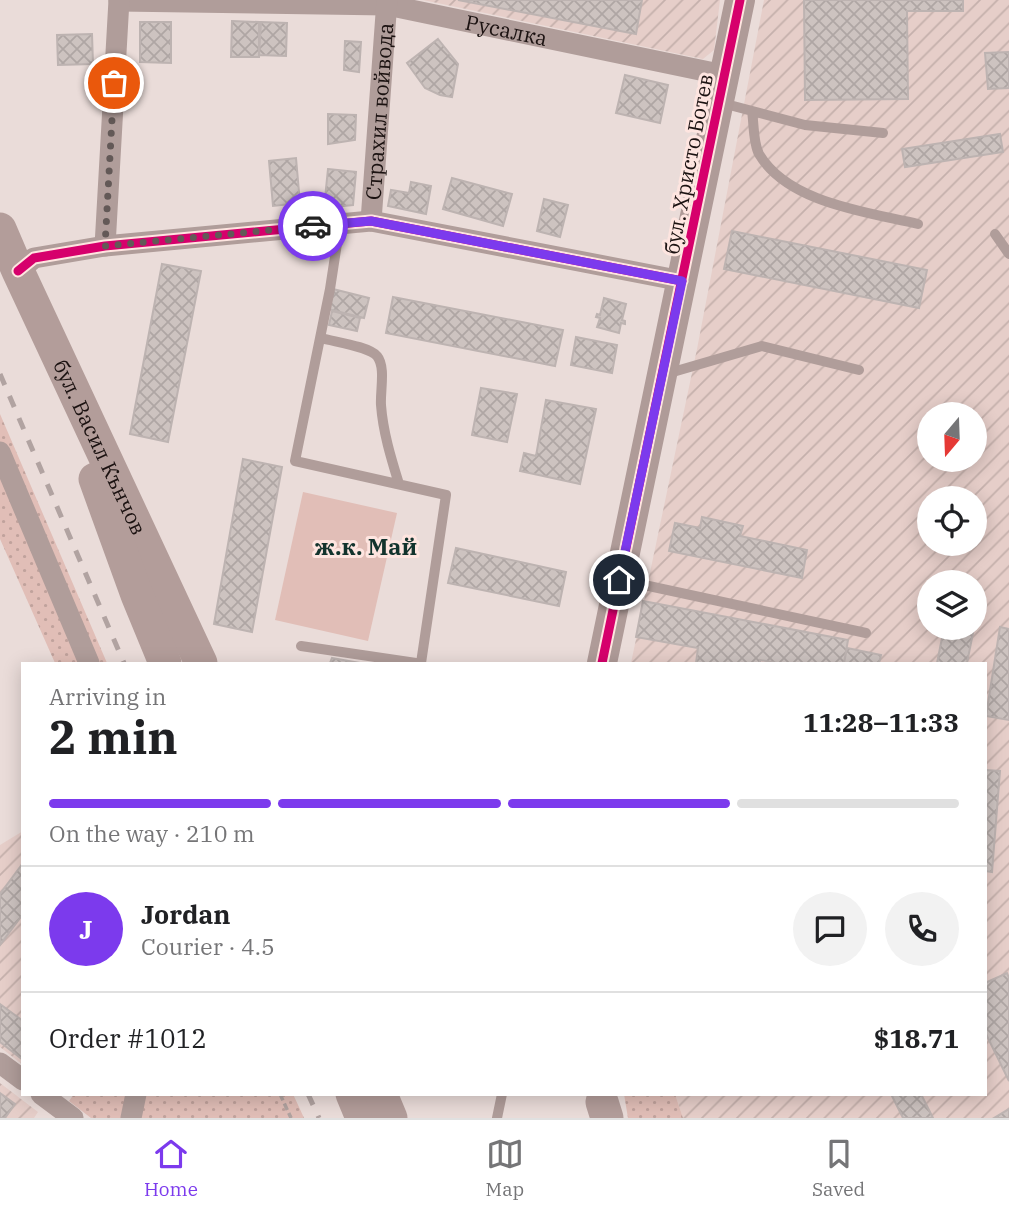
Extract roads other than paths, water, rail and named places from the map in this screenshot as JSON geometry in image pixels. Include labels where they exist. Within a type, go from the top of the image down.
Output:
[{"type":"main road","name":"бул. Васил Кънчов","points":[[0,229],[201,662]]},
{"type":"main road","points":[[19,274],[137,595],[165,662]]},
{"type":"main road","points":[[353,1096],[362,1118]]},
{"type":"main road","points":[[382,1096],[391,1118]]},
{"type":"street","name":"бул. Христо Ботев","points":[[604,662],[740,0]]},
{"type":"street","name":"Русалка","points":[[119,1],[387,2],[722,89]]},
{"type":"street","points":[[105,246],[119,1]]},
{"type":"street","name":"Страхил войвода","points":[[371,221],[387,2]]},
{"type":"street","points":[[19,274],[34,258],[105,246],[371,221],[682,281]]},
{"type":"street","points":[[0,452],[89,662]]},
{"type":"street","points":[[0,1063],[21,1079]]},
{"type":"street","points":[[44,1096],[73,1118]]},
{"type":"street","points":[[131,1118],[136,1096]]},
{"type":"lane","points":[[722,89],[752,111],[805,125],[883,133]]},
{"type":"lane","points":[[752,111],[758,152],[779,176],[808,195],[918,224]]},
{"type":"lane","points":[[340,224],[321,338],[295,461],[446,495],[421,662]]},
{"type":"lane","points":[[995,234],[1009,254]]},
{"type":"lane","points":[[321,338],[367,350],[377,356],[381,364],[381,405],[386,442],[398,484]]},
{"type":"lane","points":[[663,375],[762,346],[859,370]]},
{"type":"lane","points":[[619,580],[866,633]]},
{"type":"lane","points":[[301,646],[409,662]]},
{"type":"lane","points":[[497,1118],[502,1096]]},
{"type":"railway","points":[[0,374],[124,662]]},
{"type":"railway","points":[[309,1096],[319,1118]]},
{"type":"district","name":"ж.к. Май","points":[[366,546]]}]
